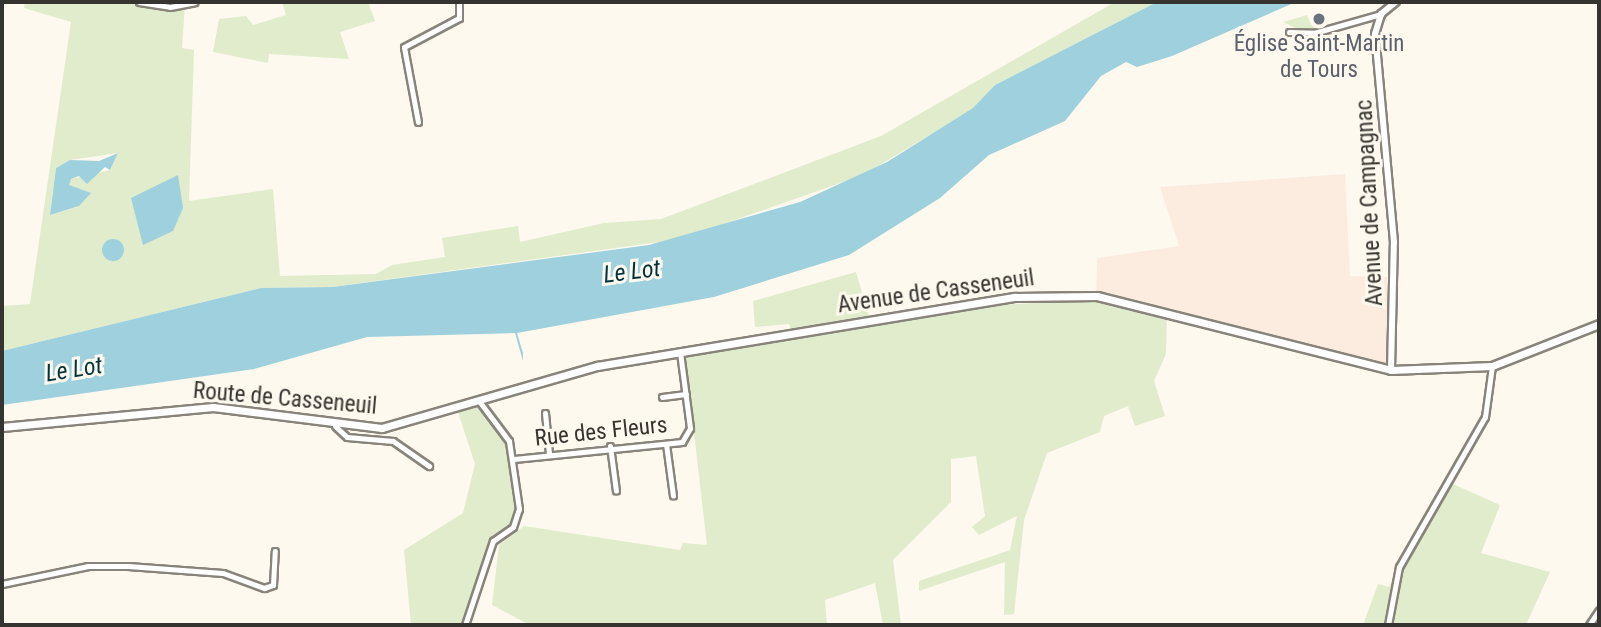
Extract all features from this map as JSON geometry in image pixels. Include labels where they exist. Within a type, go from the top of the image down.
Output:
[{"type":"main road","name":"Avenue de Casseneuil","points":[[479,401],[597,366],[1015,297],[1097,296],[1391,370],[1492,366],[1599,324]]},
{"type":"main road","name":"Route de Casseneuil","points":[[2,427],[214,407],[335,426],[421,422],[479,401]]},
{"type":"street","points":[[139,2],[195,2]]},
{"type":"street","points":[[418,122],[404,47],[459,18],[459,2]]},
{"type":"street","points":[[1289,32],[1314,33],[1381,14],[1396,2]]},
{"type":"street","name":"Avenue de Campagnac","points":[[1381,14],[1375,34],[1394,242],[1391,370]]},
{"type":"street","name":"Rue des Fleurs","points":[[514,459],[610,446],[666,444],[689,435],[680,352]]},
{"type":"street","points":[[1388,625],[1399,567],[1485,417],[1492,366]]},
{"type":"street","points":[[662,397],[686,394]]},
{"type":"street","points":[[465,625],[493,541],[517,518],[514,459],[502,428],[479,401]]},
{"type":"street","points":[[545,413],[549,454]]},
{"type":"street","points":[[335,426],[346,437],[393,441],[429,466]]},
{"type":"street","points":[[666,444],[673,496]]},
{"type":"street","points":[[610,446],[616,491]]},
{"type":"street","points":[[2,584],[88,566],[128,566],[223,573],[264,588],[273,585],[275,551]]},
{"type":"street","points":[[1589,625],[1599,610]]},
{"type":"shaded area","points":[[1345,174],[1350,276],[1387,277],[1387,364],[1096,299],[1097,258],[1179,246],[1160,187]]},
{"type":"green space","points":[[25,2],[185,5],[182,48],[194,50],[189,201],[273,189],[280,276],[376,274],[392,265],[445,257],[442,238],[518,226],[520,242],[604,223],[661,219],[881,136],[1115,2],[1157,2],[995,85],[973,109],[863,175],[681,239],[333,287],[261,288],[2,351],[2,306],[30,304],[71,22],[24,8]],"holes":[[[118,153],[110,170],[71,179],[68,185],[88,195],[77,207],[50,215],[56,168],[70,160]]]},
{"type":"green space","points":[[282,2],[368,2],[375,21],[340,32],[349,59],[269,54],[268,63],[213,52],[219,19],[246,16],[253,25],[286,15]]},
{"type":"green space","points":[[1307,15],[1312,25],[1324,20],[1327,27],[1299,30],[1283,22]]},
{"type":"green space","points":[[856,272],[871,324],[973,307],[1096,299],[1167,313],[1166,354],[1154,381],[1165,416],[1135,426],[1128,406],[1104,416],[1100,432],[1047,453],[1024,520],[1014,614],[1004,615],[1005,562],[919,591],[919,581],[1010,550],[1017,516],[979,535],[972,527],[985,516],[976,456],[951,459],[951,502],[893,560],[901,625],[883,625],[875,583],[825,600],[827,625],[530,625],[492,605],[499,545],[524,526],[680,550],[683,543],[707,545],[685,355],[792,335],[789,324],[755,327],[753,301]]},
{"type":"green space","points":[[479,401],[509,441],[519,509],[513,527],[493,541],[465,625],[411,625],[404,550],[463,513],[475,464],[457,409]]},
{"type":"green space","points":[[1444,480],[1500,505],[1481,553],[1550,572],[1526,625],[1363,625],[1378,584],[1389,587]]},
{"type":"water","name":"Le Lot","points":[[1157,2],[1296,2],[1172,56],[1137,67],[1126,62],[1101,76],[1065,121],[989,155],[940,198],[849,255],[714,297],[517,333],[523,361],[515,333],[367,337],[254,369],[2,405],[2,351],[261,288],[333,287],[649,245],[800,202],[887,162],[973,108],[995,85]]},
{"type":"water","points":[[118,153],[110,170],[105,167],[87,184],[79,176],[71,179],[69,185],[91,193],[79,206],[50,215],[56,168],[70,160],[99,161]]},
{"type":"water","points":[[178,175],[183,208],[173,231],[143,245],[131,198]]},
{"type":"water","points":[[109,239],[117,239],[124,246],[124,254],[117,261],[109,261],[102,254],[102,246]]},
{"type":"place","name":"Église Saint-Martin de Tours","points":[[1319,19]]}]
